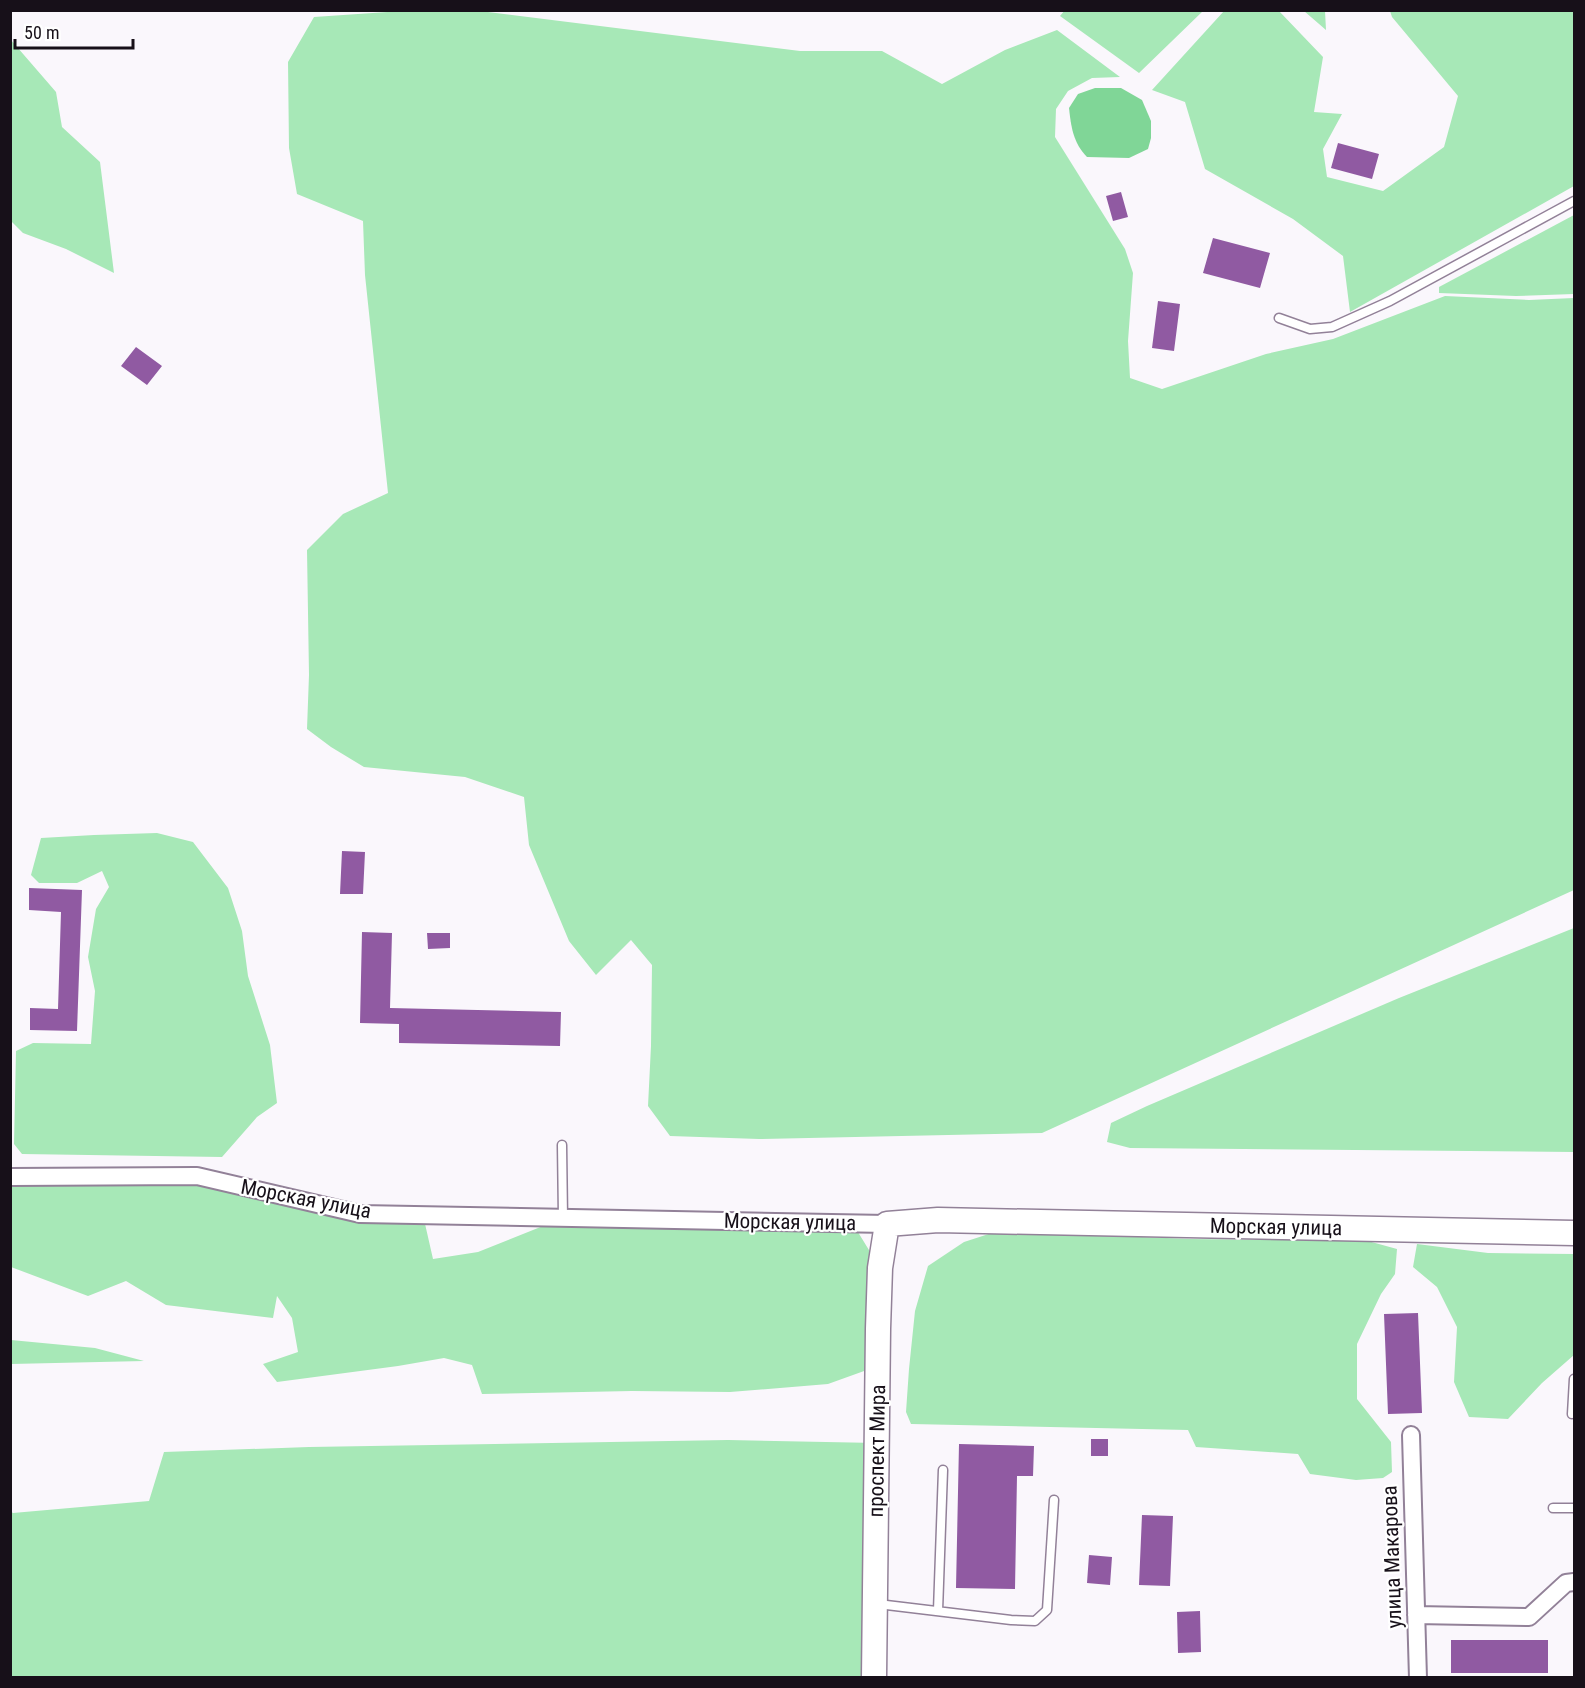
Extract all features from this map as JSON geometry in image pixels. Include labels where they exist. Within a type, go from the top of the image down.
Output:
[{"type":"main road","name":"Морская улица","points":[[887,1224],[938,1220],[1575,1233]]},
{"type":"main road","name":"проспект Мира","points":[[874,1677],[879,1299],[880,1268],[887,1224]]},
{"type":"street","name":"Морская улица","points":[[10,1177],[197,1176],[360,1214],[887,1224]]},
{"type":"street","name":"улица Макарова","points":[[1411,1435],[1418,1677]]},
{"type":"street","points":[[1416,1615],[1529,1617],[1566,1583],[1575,1582]]},
{"type":"lane","points":[[1280,318],[1310,329],[1332,327],[1390,301],[1575,201]]},
{"type":"lane","points":[[562,1145],[563,1218]]},
{"type":"lane","points":[[1572,1414],[1575,1379]]},
{"type":"lane","points":[[938,1611],[942,1470]]},
{"type":"lane","points":[[875,1603],[1035,1621],[1047,1610],[1054,1500]]},
{"type":"lane","points":[[1553,1508],[1575,1508]]},
{"type":"shaded area","points":[[472,10],[800,51],[882,51],[942,84],[1005,50],[1057,30],[1120,77],[1092,78],[1068,91],[1056,109],[1055,137],[1125,249],[1133,273],[1128,341],[1130,378],[1162,389],[1266,354],[1333,339],[1445,296],[1529,300],[1574,298],[1574,890],[1042,1133],[759,1139],[670,1136],[648,1106],[652,965],[631,940],[596,975],[569,941],[529,845],[524,797],[465,777],[364,767],[307,729],[309,675],[307,550],[343,514],[388,493],[365,275],[363,221],[297,194],[289,148],[288,62],[314,17],[402,11]]},
{"type":"shaded area","points":[[1065,10],[1203,11],[1139,73],[1060,16]]},
{"type":"shaded area","points":[[1224,11],[1279,11],[1323,57],[1314,112],[1342,114],[1323,149],[1327,177],[1383,191],[1444,147],[1458,96],[1392,17],[1390,11],[1574,11],[1574,186],[1350,312],[1343,256],[1293,219],[1205,169],[1185,102],[1152,90]]},
{"type":"shaded area","points":[[1304,11],[1325,11],[1326,30]]},
{"type":"shaded area","points":[[11,40],[56,92],[62,127],[100,162],[114,273],[66,249],[23,233],[11,221]]},
{"type":"shaded area","points":[[1095,88],[1121,88],[1142,100],[1151,121],[1151,138],[1148,149],[1129,158],[1087,157],[1082,152],[1074,134],[1069,108],[1078,94]]},
{"type":"shaded area","points":[[1574,215],[1574,294],[1516,296],[1439,293],[1439,287]]},
{"type":"shaded area","points":[[157,833],[193,842],[228,888],[242,931],[248,976],[270,1045],[277,1103],[257,1117],[222,1157],[22,1154],[14,1144],[16,1051],[33,1043],[91,1044],[95,991],[88,957],[96,909],[109,887],[102,871],[77,883],[39,883],[31,875],[41,838]]},
{"type":"shaded area","points":[[1574,928],[1574,1152],[1130,1148],[1107,1142],[1111,1123],[1147,1106],[1399,998]]},
{"type":"shaded area","points":[[197,1176],[360,1214],[423,1215],[433,1259],[478,1252],[563,1218],[853,1224],[880,1268],[878,1366],[828,1384],[730,1392],[482,1394],[472,1365],[444,1358],[277,1382],[263,1364],[298,1352],[292,1318],[277,1296],[273,1318],[166,1305],[126,1281],[88,1296],[11,1267],[11,1177]]},
{"type":"shaded area","points":[[998,1231],[1190,1239],[1357,1238],[1397,1249],[1395,1274],[1381,1294],[1357,1344],[1357,1399],[1391,1442],[1392,1472],[1383,1478],[1356,1480],[1310,1474],[1298,1454],[1196,1447],[1188,1430],[911,1424],[906,1412],[915,1311],[928,1266],[964,1242]]},
{"type":"shaded area","points":[[1417,1244],[1488,1253],[1574,1254],[1574,1355],[1542,1383],[1508,1419],[1469,1417],[1454,1382],[1457,1327],[1437,1287],[1413,1267]]},
{"type":"shaded area","points":[[11,1340],[95,1348],[144,1361],[11,1364]]},
{"type":"shaded area","points":[[728,1440],[877,1443],[874,1677],[11,1677],[10,1511],[13,1513],[149,1501],[164,1452],[309,1447]]},
{"type":"building","points":[[1338,143],[1379,154],[1372,179],[1331,168]]},
{"type":"building","points":[[1121,192],[1128,217],[1113,221],[1106,196]]},
{"type":"building","points":[[1213,238],[1270,253],[1260,288],[1203,273]]},
{"type":"building","points":[[1158,301],[1180,304],[1174,351],[1152,348]]},
{"type":"building","points":[[136,347],[162,366],[147,385],[121,366]]},
{"type":"building","points":[[342,851],[365,852],[363,894],[340,894]]},
{"type":"building","points":[[29,888],[82,890],[77,1031],[30,1030],[30,1008],[58,1009],[61,912],[29,910]]},
{"type":"building","points":[[362,932],[392,933],[390,1008],[561,1012],[560,1046],[399,1043],[399,1024],[360,1023]]},
{"type":"building","points":[[427,933],[450,933],[450,948],[428,949]]},
{"type":"building","points":[[1418,1313],[1422,1413],[1388,1414],[1384,1314]]},
{"type":"building","points":[[1091,1439],[1108,1439],[1108,1456],[1091,1456]]},
{"type":"building","points":[[959,1444],[1034,1446],[1033,1476],[1017,1476],[1015,1589],[956,1588]]},
{"type":"building","points":[[1142,1515],[1173,1516],[1170,1586],[1139,1585]]},
{"type":"building","points":[[1089,1555],[1112,1557],[1110,1585],[1087,1583]]},
{"type":"building","points":[[1200,1611],[1201,1652],[1178,1653],[1177,1612]]},
{"type":"building","points":[[1451,1640],[1548,1640],[1548,1673],[1451,1673]]}]
